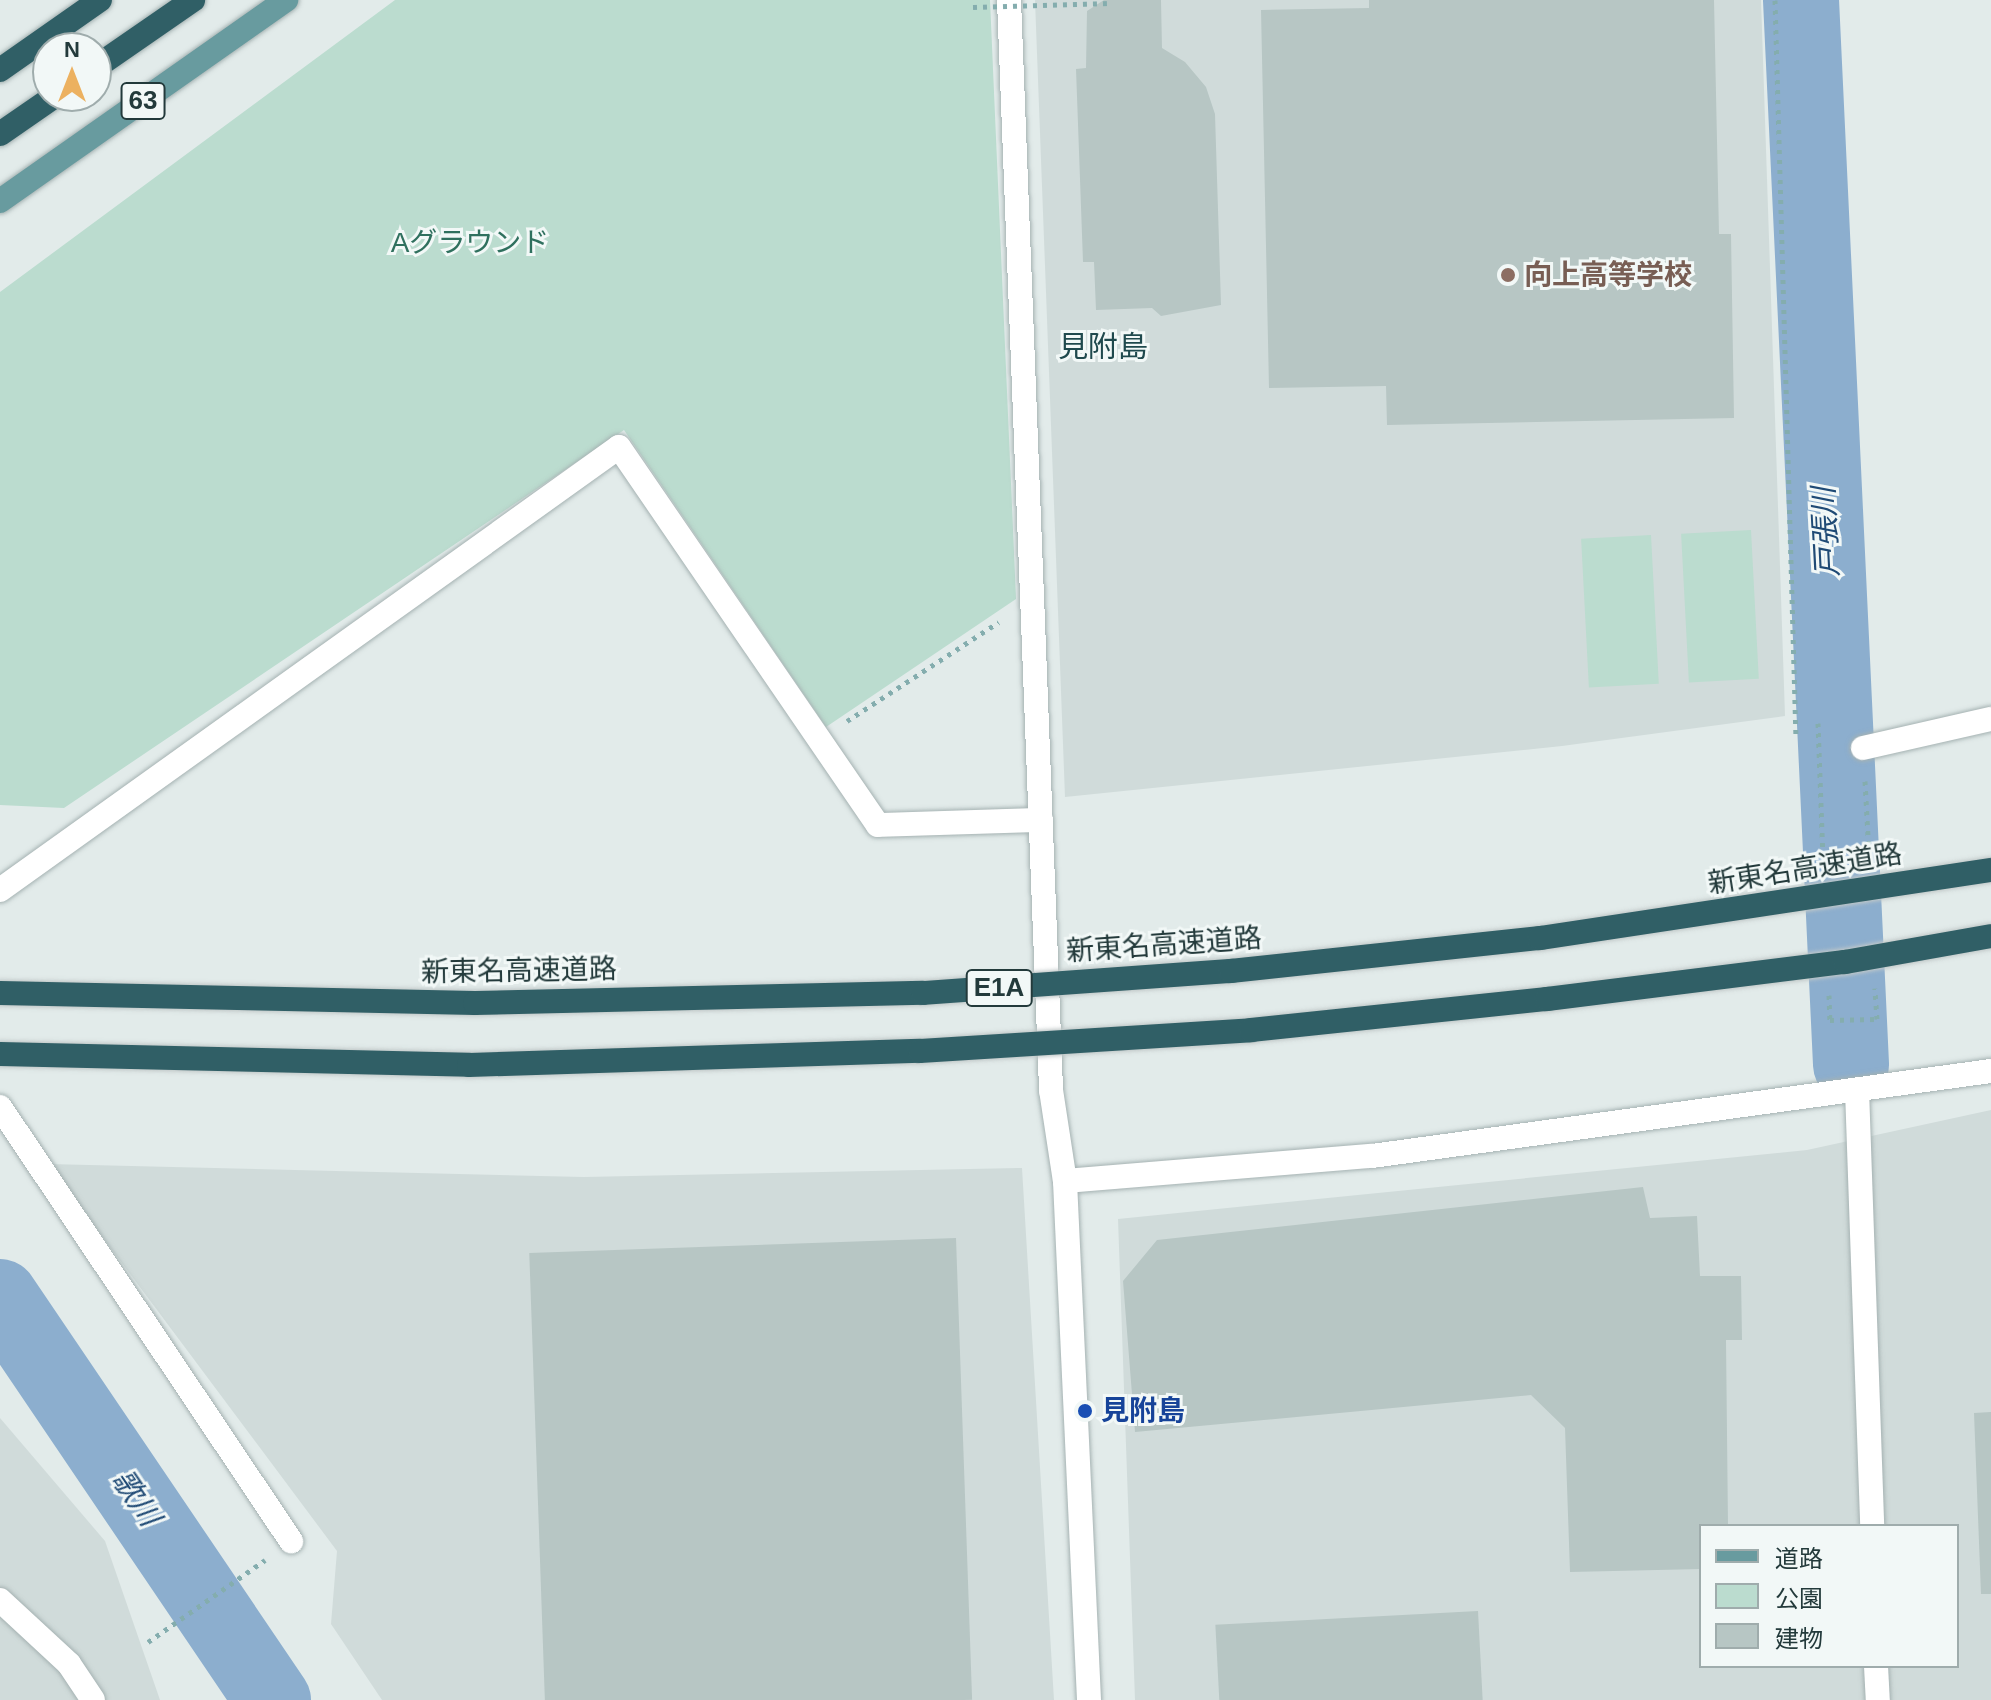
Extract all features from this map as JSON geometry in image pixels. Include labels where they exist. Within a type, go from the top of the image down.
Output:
[{"type":"highway","points":[[0,70],[100,0]]},
{"type":"highway","points":[[112,56],[193,0]]},
{"type":"highway","points":[[0,134],[32,112]]},
{"type":"highway","name":"新東名高速道路","points":[[0,993],[475,1003],[923,993],[1231,971],[1525,940],[1991,870]]},
{"type":"highway","name":"E1A","points":[[0,1054],[469,1065],[920,1051],[1251,1030],[1547,999],[1845,962],[1991,936]]},
{"type":"main road","name":"63","points":[[0,201],[286,0]]},
{"type":"street","points":[[1009,0],[1029,602],[1051,1090],[1065,1181],[1089,1700]]},
{"type":"street","points":[[0,890],[619,447],[823,737],[878,825],[1041,820]]},
{"type":"street","points":[[1863,748],[1991,719]]},
{"type":"street","points":[[1065,1181],[1372,1156],[1991,1071]]},
{"type":"street","points":[[1857,1090],[1872,1524]]},
{"type":"street","points":[[0,1107],[291,1541]]},
{"type":"street","points":[[0,1600],[69,1664],[93,1700]]},
{"type":"street","points":[[1876,1668],[1878,1700]]},
{"type":"path","points":[[1775,0],[1796,736]]},
{"type":"path","points":[[973,7],[1111,3]]},
{"type":"path","points":[[823,737],[1029,602]]},
{"type":"path","points":[[1843,1019],[1864,1019]]},
{"type":"path","points":[[148,1642],[239,1579]]},
{"type":"shaded area","points":[[1035,0],[1761,0],[1785,716],[1562,746],[1065,797]]},
{"type":"shaded area","points":[[1991,1110],[1991,1700],[1135,1700],[1118,1219],[1807,1150]]},
{"type":"shaded area","points":[[48,1164],[584,1177],[1022,1168],[1054,1700],[382,1700],[331,1624],[337,1551]]},
{"type":"shaded area","points":[[0,1418],[105,1541],[160,1700],[0,1700]]},
{"type":"green space","name":"Aグラウンド","points":[[395,0],[990,0],[1016,599],[826,727],[624,430],[64,808],[0,805],[0,292]]},
{"type":"green space","points":[[1751,530],[1759,679],[1689,682],[1681,534]]},
{"type":"green space","points":[[1651,535],[1659,684],[1589,687],[1581,539]]},
{"type":"building","points":[[1104,0],[1161,0],[1162,48],[1185,62],[1206,87],[1215,114],[1221,305],[1161,316],[1152,308],[1096,310],[1094,262],[1083,262],[1076,69],[1086,68],[1087,11]]},
{"type":"building","points":[[1369,0],[1714,0],[1719,234],[1731,234],[1734,418],[1387,425],[1386,386],[1269,388],[1261,10],[1369,8]]},
{"type":"building","points":[[1643,1187],[1650,1218],[1697,1216],[1700,1276],[1741,1276],[1742,1340],[1726,1340],[1728,1524],[1699,1524],[1699,1569],[1570,1572],[1565,1428],[1531,1395],[1135,1432],[1123,1281],[1157,1240]]},
{"type":"building","points":[[956,1238],[972,1700],[545,1700],[529,1253]]},
{"type":"building","points":[[1991,1412],[1991,1594],[1981,1594],[1974,1413]]},
{"type":"building","points":[[1478,1611],[1483,1700],[1219,1700],[1215,1625]]},
{"type":"waterway","name":"戸張川","points":[[1801,0],[1851,1065]]},
{"type":"waterway","name":"歌川","points":[[0,1297],[273,1700]]},
{"type":"place","name":"向上高等学校","points":[[1508,275]]},
{"type":"place","name":"見附島","points":[[1085,1411]]},
{"type":"district","name":"見附島","points":[[1103,347]]}]
